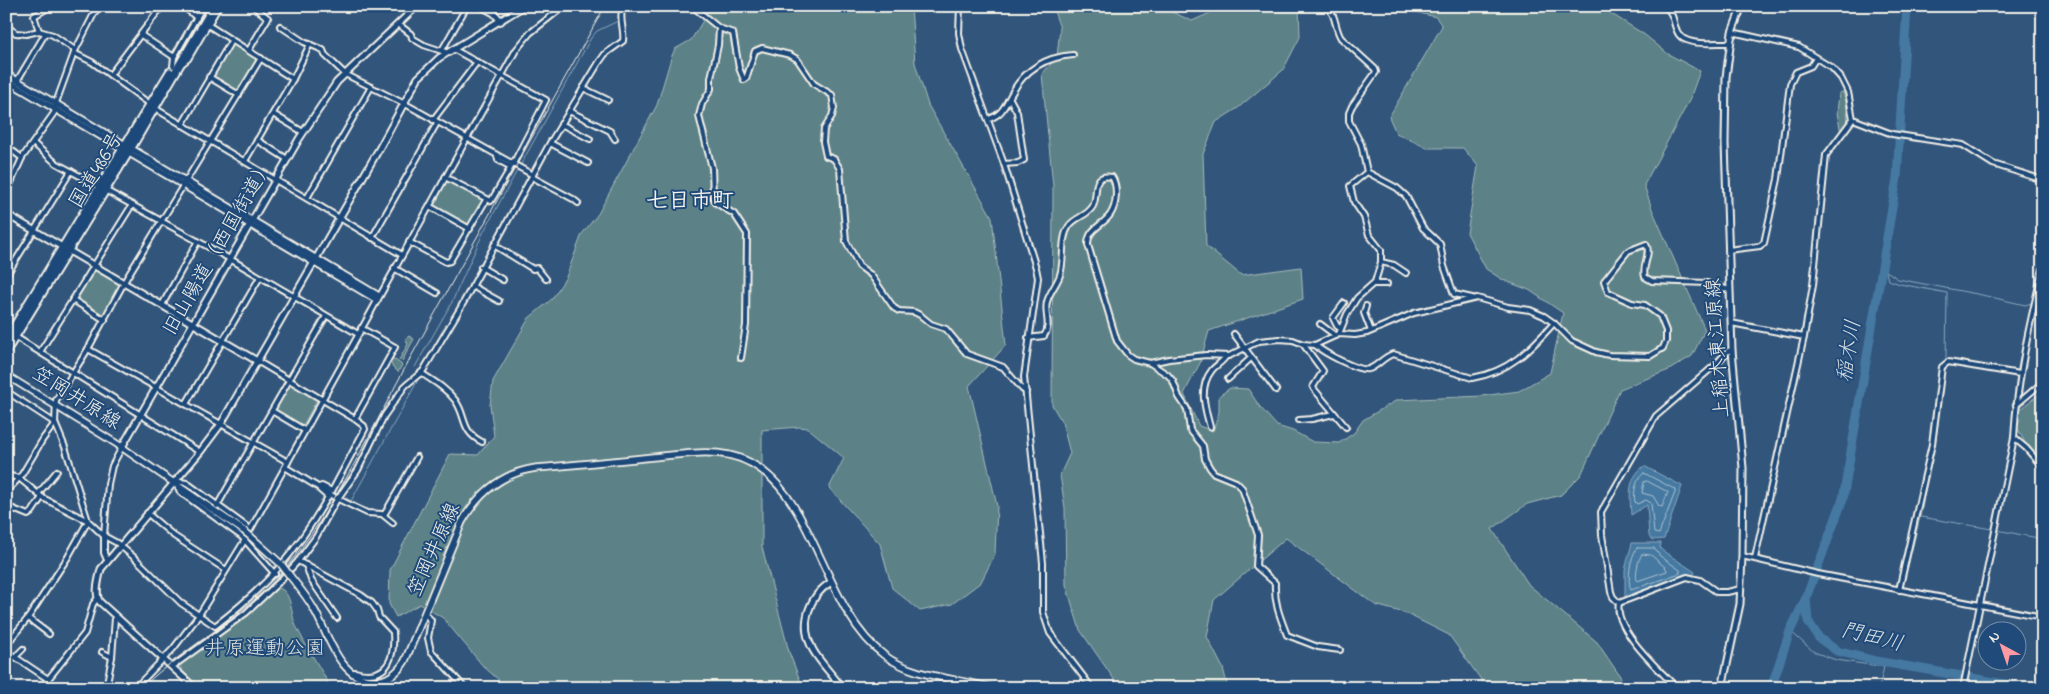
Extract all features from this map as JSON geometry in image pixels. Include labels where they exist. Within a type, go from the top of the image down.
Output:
[{"type":"highway","name":"国道486号","points":[[6,351],[10,335],[66,249],[127,149],[208,6]]},
{"type":"highway","name":"国道486号","points":[[175,67],[214,6]]},
{"type":"main road","name":"笠岡井原線","points":[[6,374],[174,481],[247,534],[280,564],[290,576],[312,605],[338,657],[360,679],[377,681],[395,674],[405,661],[462,522],[469,509],[483,492],[500,480],[525,470],[536,468],[695,453],[719,453],[753,464],[773,479],[796,508],[831,582],[856,626],[872,646],[895,663],[921,672],[992,688]]},
{"type":"street","points":[[39,31],[34,16],[51,6]]},
{"type":"street","points":[[6,194],[22,158],[54,113],[75,51],[98,6]]},
{"type":"street","points":[[110,75],[162,6]]},
{"type":"street","points":[[183,6],[197,18]]},
{"type":"street","points":[[203,6],[174,57],[175,67],[188,59],[219,6]]},
{"type":"street","points":[[249,50],[268,18],[253,6]]},
{"type":"street","name":"旧山陽道（西国街道）","points":[[107,560],[104,554],[104,536],[108,484],[112,466],[122,447],[303,132],[332,88],[417,6]]},
{"type":"street","points":[[442,50],[467,6]]},
{"type":"street","points":[[481,6],[494,13],[501,21]]},
{"type":"street","points":[[41,688],[85,633],[93,604],[97,599],[100,571],[107,560],[200,452],[221,424],[418,78],[431,64],[524,6]]},
{"type":"street","points":[[135,688],[163,660],[199,615],[226,570],[288,462],[465,139],[525,38],[564,6]]},
{"type":"street","points":[[172,667],[250,608],[278,583],[316,537],[338,499],[358,470],[384,416],[406,386],[421,374],[472,286],[550,143],[583,88],[605,54],[623,41],[624,34],[620,16],[622,6]]},
{"type":"street","points":[[692,6],[719,28],[730,31],[734,35],[739,68],[744,80],[746,79],[755,51],[762,48],[798,59],[814,84],[832,96],[834,108],[832,116],[824,128],[824,150],[826,156],[834,160],[840,169],[846,241],[859,266],[871,275],[894,308],[899,311],[914,312],[931,324],[946,328],[967,354],[1003,367],[1026,392]]},
{"type":"street","points":[[960,6],[958,33],[962,49],[1004,164],[1038,278],[1028,338],[1024,377],[1043,562],[1044,621],[1050,633],[1091,688]]},
{"type":"street","points":[[1326,6],[1336,18],[1337,32],[1341,38],[1376,72],[1349,113],[1349,121],[1361,144],[1367,172],[1397,188],[1406,196],[1423,228],[1442,247],[1444,266],[1454,294],[1530,310],[1554,323],[1572,341],[1596,352],[1609,355],[1650,356],[1663,348],[1666,341],[1666,331],[1660,316],[1645,305],[1632,303],[1614,295],[1605,287],[1606,276],[1628,251],[1646,244],[1648,247],[1643,272],[1648,279],[1707,284],[1729,290]]},
{"type":"street","points":[[1600,7],[1636,9],[1642,6]]},
{"type":"street","points":[[1665,6],[1675,18],[1677,31],[1684,39],[1701,43],[1730,43]]},
{"type":"street","name":"上稲木東江原線","points":[[1722,688],[1737,623],[1742,556],[1743,468],[1732,350],[1729,290],[1725,100],[1730,43],[1740,7]]},
{"type":"street","points":[[208,24],[231,41],[249,50],[293,79]]},
{"type":"street","points":[[398,24],[411,34],[412,38],[424,45],[451,51],[477,62],[546,100],[513,164]]},
{"type":"street","points":[[6,26],[16,33],[26,34],[39,31],[58,38],[182,124],[402,255]]},
{"type":"street","points":[[280,26],[300,39],[323,50],[325,55],[345,74],[403,103],[513,164],[578,203]]},
{"type":"street","points":[[719,28],[711,89],[702,104],[699,116],[712,168],[712,194],[714,200],[734,214],[747,234],[746,325],[741,358]]},
{"type":"street","points":[[1732,32],[1799,47],[1832,68],[1841,78],[1848,92],[1853,119],[1826,155],[1813,285],[1804,337],[1756,558]]},
{"type":"street","points":[[16,83],[45,34]]},
{"type":"street","points":[[141,35],[174,57]]},
{"type":"street","points":[[182,124],[231,41]]},
{"type":"street","points":[[245,161],[293,79],[310,44]]},
{"type":"street","points":[[989,119],[1000,113],[1018,85],[1035,67],[1056,57],[1073,55]]},
{"type":"street","points":[[6,645],[28,618],[68,557],[88,521],[65,447],[55,423],[54,404],[105,320],[125,282],[212,142],[261,58]]},
{"type":"street","points":[[1728,250],[1760,246],[1764,243],[1778,179],[1790,84],[1796,72],[1810,66],[1816,58]]},
{"type":"street","points":[[372,238],[435,122],[477,62]]},
{"type":"street","points":[[6,74],[16,83],[378,298]]},
{"type":"street","points":[[210,77],[239,95]]},
{"type":"street","points":[[6,80],[16,83]]},
{"type":"street","points":[[307,198],[371,87]]},
{"type":"street","points":[[583,88],[608,100]]},
{"type":"street","points":[[1004,164],[1018,163],[1024,160],[1017,112],[1010,99]]},
{"type":"street","points":[[569,111],[610,131],[615,139]]},
{"type":"street","points":[[273,114],[303,132]]},
{"type":"street","points":[[1853,119],[1896,135],[1963,144],[1993,164],[2043,180]]},
{"type":"street","points":[[561,124],[590,139]]},
{"type":"street","points":[[257,140],[287,160]]},
{"type":"street","points":[[33,143],[54,161],[71,171],[230,259],[358,334]]},
{"type":"street","points":[[550,143],[588,163]]},
{"type":"street","points":[[6,146],[22,158]]},
{"type":"street","points":[[445,177],[491,201],[511,167],[498,160],[497,156]]},
{"type":"street","points":[[6,276],[71,171]]},
{"type":"street","points":[[1315,346],[1337,335],[1357,298],[1374,284],[1381,262],[1381,250],[1369,235],[1364,216],[1354,202],[1350,189],[1350,186],[1367,172]]},
{"type":"street","points":[[1028,338],[1044,336],[1047,331],[1047,301],[1060,275],[1066,233],[1070,225],[1092,207],[1095,199],[1096,184],[1099,178],[1105,176],[1112,177],[1116,183],[1115,203],[1110,215],[1090,233],[1088,246],[1117,342],[1134,359],[1150,363],[1168,375],[1187,409],[1190,430],[1202,446],[1205,459],[1210,468],[1214,473],[1236,482],[1242,488],[1258,535],[1256,566],[1275,583],[1274,596],[1277,612],[1287,635],[1318,647],[1340,650]]},
{"type":"street","points":[[409,242],[448,262],[470,229],[486,200]]},
{"type":"street","points":[[40,352],[132,205]]},
{"type":"street","points":[[429,206],[470,229]]},
{"type":"street","points":[[6,214],[125,282],[354,419],[365,429],[350,459],[332,491],[322,486],[319,487]]},
{"type":"street","points":[[162,305],[198,241]]},
{"type":"street","points":[[494,245],[533,269],[538,268],[546,279]]},
{"type":"street","points":[[1381,262],[1391,264],[1406,274]]},
{"type":"street","points":[[481,267],[503,280]]},
{"type":"street","points":[[394,268],[437,293]]},
{"type":"street","points":[[1963,688],[2014,438],[2020,374],[2043,269]]},
{"type":"street","points":[[186,404],[260,277]]},
{"type":"street","points":[[1374,284],[1387,284]]},
{"type":"street","points":[[472,286],[499,301]]},
{"type":"street","points":[[1320,324],[1337,335],[1355,336],[1414,314],[1472,298]]},
{"type":"street","points":[[73,300],[105,320]]},
{"type":"street","points":[[1340,328],[1333,318],[1344,303]]},
{"type":"street","points":[[1366,306],[1364,313],[1371,331]]},
{"type":"street","points":[[218,506],[326,316]]},
{"type":"street","points":[[1210,428],[1203,390],[1211,371],[1226,356],[1258,342],[1279,338],[1293,340],[1315,346],[1335,359],[1366,370],[1371,369],[1386,356],[1393,354],[1472,378],[1484,376],[1521,358],[1554,323]]},
{"type":"street","points":[[1731,323],[1804,337]]},
{"type":"street","points":[[354,419],[394,347],[361,328]]},
{"type":"street","points":[[1234,334],[1276,390]]},
{"type":"street","points":[[10,335],[200,452]]},
{"type":"street","points":[[1303,344],[1304,348],[1323,371],[1313,386],[1314,389],[1346,427]]},
{"type":"street","points":[[88,349],[288,462]]},
{"type":"street","points":[[1619,603],[1613,597],[1609,583],[1602,535],[1601,512],[1656,416],[1714,366],[1728,350],[1732,350]]},
{"type":"street","points":[[1150,363],[1206,355],[1226,356]]},
{"type":"street","points":[[1228,379],[1251,358]]},
{"type":"street","points":[[1899,590],[1932,444],[1942,367],[1948,362],[2020,374]]},
{"type":"street","points":[[421,374],[448,393],[460,410],[464,427],[482,442]]},
{"type":"street","points":[[2016,405],[2043,382]]},
{"type":"street","points":[[6,392],[55,423]]},
{"type":"street","points":[[272,411],[304,430]]},
{"type":"street","points":[[1299,420],[1334,414]]},
{"type":"street","points":[[6,492],[19,478],[42,439],[55,423]]},
{"type":"street","points":[[2014,438],[2019,440],[2043,465]]},
{"type":"street","points":[[384,515],[416,457]]},
{"type":"street","points":[[285,467],[338,499],[367,513],[384,515],[393,523]]},
{"type":"street","points":[[6,506],[25,515],[30,514],[56,471]]},
{"type":"street","points":[[6,474],[19,478],[40,495],[88,521],[104,536],[120,545],[181,603],[214,626],[245,603],[275,574],[300,543],[328,497],[319,487]]},
{"type":"street","points":[[174,481],[187,484],[218,506],[247,534],[275,574]]},
{"type":"street","points":[[146,513],[174,536],[226,570]]},
{"type":"street","points":[[1742,556],[1818,574],[2043,617]]},
{"type":"street","points":[[298,561],[372,603],[379,616],[393,632],[392,658],[384,669],[380,673],[374,674],[352,673]]},
{"type":"street","points":[[306,565],[311,580],[337,618]]},
{"type":"street","points":[[1619,603],[1687,577],[1700,580],[1718,592],[1741,589]]},
{"type":"street","points":[[831,582],[817,592],[813,599],[807,615],[807,633],[813,651],[842,688]]},
{"type":"street","points":[[97,599],[115,618],[195,688]]},
{"type":"street","points":[[1619,603],[1618,609],[1638,649],[1675,688]]},
{"type":"street","points":[[425,614],[432,620],[428,638],[431,651],[464,688]]},
{"type":"street","points":[[28,618],[49,634]]},
{"type":"street","points":[[106,688],[112,657],[115,618]]},
{"type":"street","points":[[15,657],[23,649]]},
{"type":"street","points":[[6,651],[48,679]]},
{"type":"street","points":[[102,652],[112,657]]},
{"type":"street","points":[[184,688],[190,683]]},
{"type":"green space","points":[[712,6],[911,6],[915,63],[928,105],[992,217],[1006,345],[969,386],[997,506],[995,554],[981,582],[952,604],[920,611],[892,588],[880,544],[829,488],[844,458],[808,428],[762,430],[762,547],[789,652],[803,688],[508,688],[483,666],[443,618],[420,604],[396,617],[389,604],[390,570],[450,454],[478,455],[494,436],[490,405],[493,381],[529,318],[552,299],[566,277],[582,234],[598,214],[657,105],[675,49],[691,40]]},
{"type":"green space","points":[[1052,6],[1159,6],[1192,21],[1210,13],[1217,6],[1299,6],[1300,37],[1283,70],[1238,108],[1216,122],[1203,154],[1206,246],[1241,275],[1301,267],[1303,299],[1209,331],[1200,363],[1184,394],[1199,426],[1213,431],[1219,412],[1219,396],[1230,388],[1248,389],[1260,407],[1277,426],[1293,431],[1313,442],[1339,443],[1354,433],[1363,420],[1397,400],[1482,396],[1519,391],[1550,373],[1563,313],[1529,290],[1503,280],[1486,269],[1467,233],[1478,166],[1463,148],[1427,148],[1396,133],[1389,117],[1442,26],[1436,17],[1403,9],[1402,6],[1606,6],[1607,11],[1645,35],[1668,54],[1700,71],[1689,101],[1644,185],[1652,209],[1705,330],[1692,356],[1669,370],[1620,389],[1581,475],[1561,495],[1527,504],[1492,529],[1529,585],[1597,642],[1628,688],[1487,688],[1449,635],[1405,613],[1375,605],[1286,538],[1214,600],[1207,637],[1223,668],[1228,688],[1120,688],[1080,630],[1066,585],[1065,508],[1060,475],[1070,453],[1062,422],[1052,405],[1053,186],[1042,74],[1057,57],[1060,28]]},
{"type":"green space","points":[[234,45],[258,60],[238,92],[212,77],[230,46]]},
{"type":"green space","points":[[1843,92],[1846,101],[1848,123],[1841,133],[1837,113],[1839,93]]},
{"type":"green space","points":[[446,179],[485,200],[470,227],[431,205]]},
{"type":"green space","points":[[94,270],[122,285],[103,317],[75,300]]},
{"type":"green space","points":[[409,336],[414,339],[402,361],[399,360],[408,344],[405,339]]},
{"type":"green space","points":[[391,357],[402,365],[398,372],[391,365]]},
{"type":"green space","points":[[289,385],[317,400],[302,427],[275,410]]},
{"type":"green space","points":[[2043,391],[2043,462],[2038,464],[2017,427],[2017,417],[2019,410]]},
{"type":"green space","name":"井原運動公園","points":[[275,587],[285,592],[288,597],[296,626],[331,688],[200,688],[182,670],[179,664],[243,618]]},
{"type":"water","points":[[1644,466],[1682,486],[1664,539],[1652,540],[1649,536],[1647,505],[1631,515],[1630,494],[1632,482]]},
{"type":"water","points":[[1632,543],[1661,543],[1660,548],[1663,551],[1695,572],[1694,574],[1625,599],[1625,570]]},
{"type":"waterway","name":"稲木川","points":[[1771,688],[1790,631],[1806,598],[1843,499],[1897,178],[1907,6]]},
{"type":"waterway","points":[[520,166],[591,38],[597,31],[618,21]]},
{"type":"waterway","points":[[415,367],[452,302],[483,233],[518,169]]},
{"type":"waterway","points":[[1883,260],[1888,280],[1947,293],[1946,360]]},
{"type":"waterway","points":[[1885,270],[1898,279],[2025,305],[2032,303]]},
{"type":"waterway","points":[[2038,304],[2043,305]]},
{"type":"waterway","points":[[1903,586],[1920,517],[1937,432],[1944,370]]},
{"type":"waterway","points":[[346,498],[351,501],[418,380]]},
{"type":"waterway","points":[[291,468],[314,481]]},
{"type":"waterway","points":[[1921,517],[1992,529]]},
{"type":"waterway","points":[[1997,530],[2043,539]]},
{"type":"waterway","name":"門田川","points":[[1806,598],[1808,621],[1819,638],[1837,651],[1876,661],[1962,676]]},
{"type":"waterway","points":[[1790,631],[1814,652],[1836,660],[1884,667],[1879,688]]},
{"type":"waterway","name":"門田川","points":[[1967,677],[2025,688]]},
{"type":"waterway","points":[[181,688],[185,684]]},
{"type":"tunnel","points":[[246,603],[250,608]]},
{"type":"railway","points":[[141,688],[158,673],[232,618],[267,588],[302,547],[320,521],[353,466],[412,355],[605,6]]},
{"type":"district","name":"七日市町","points":[[690,202]]}]
